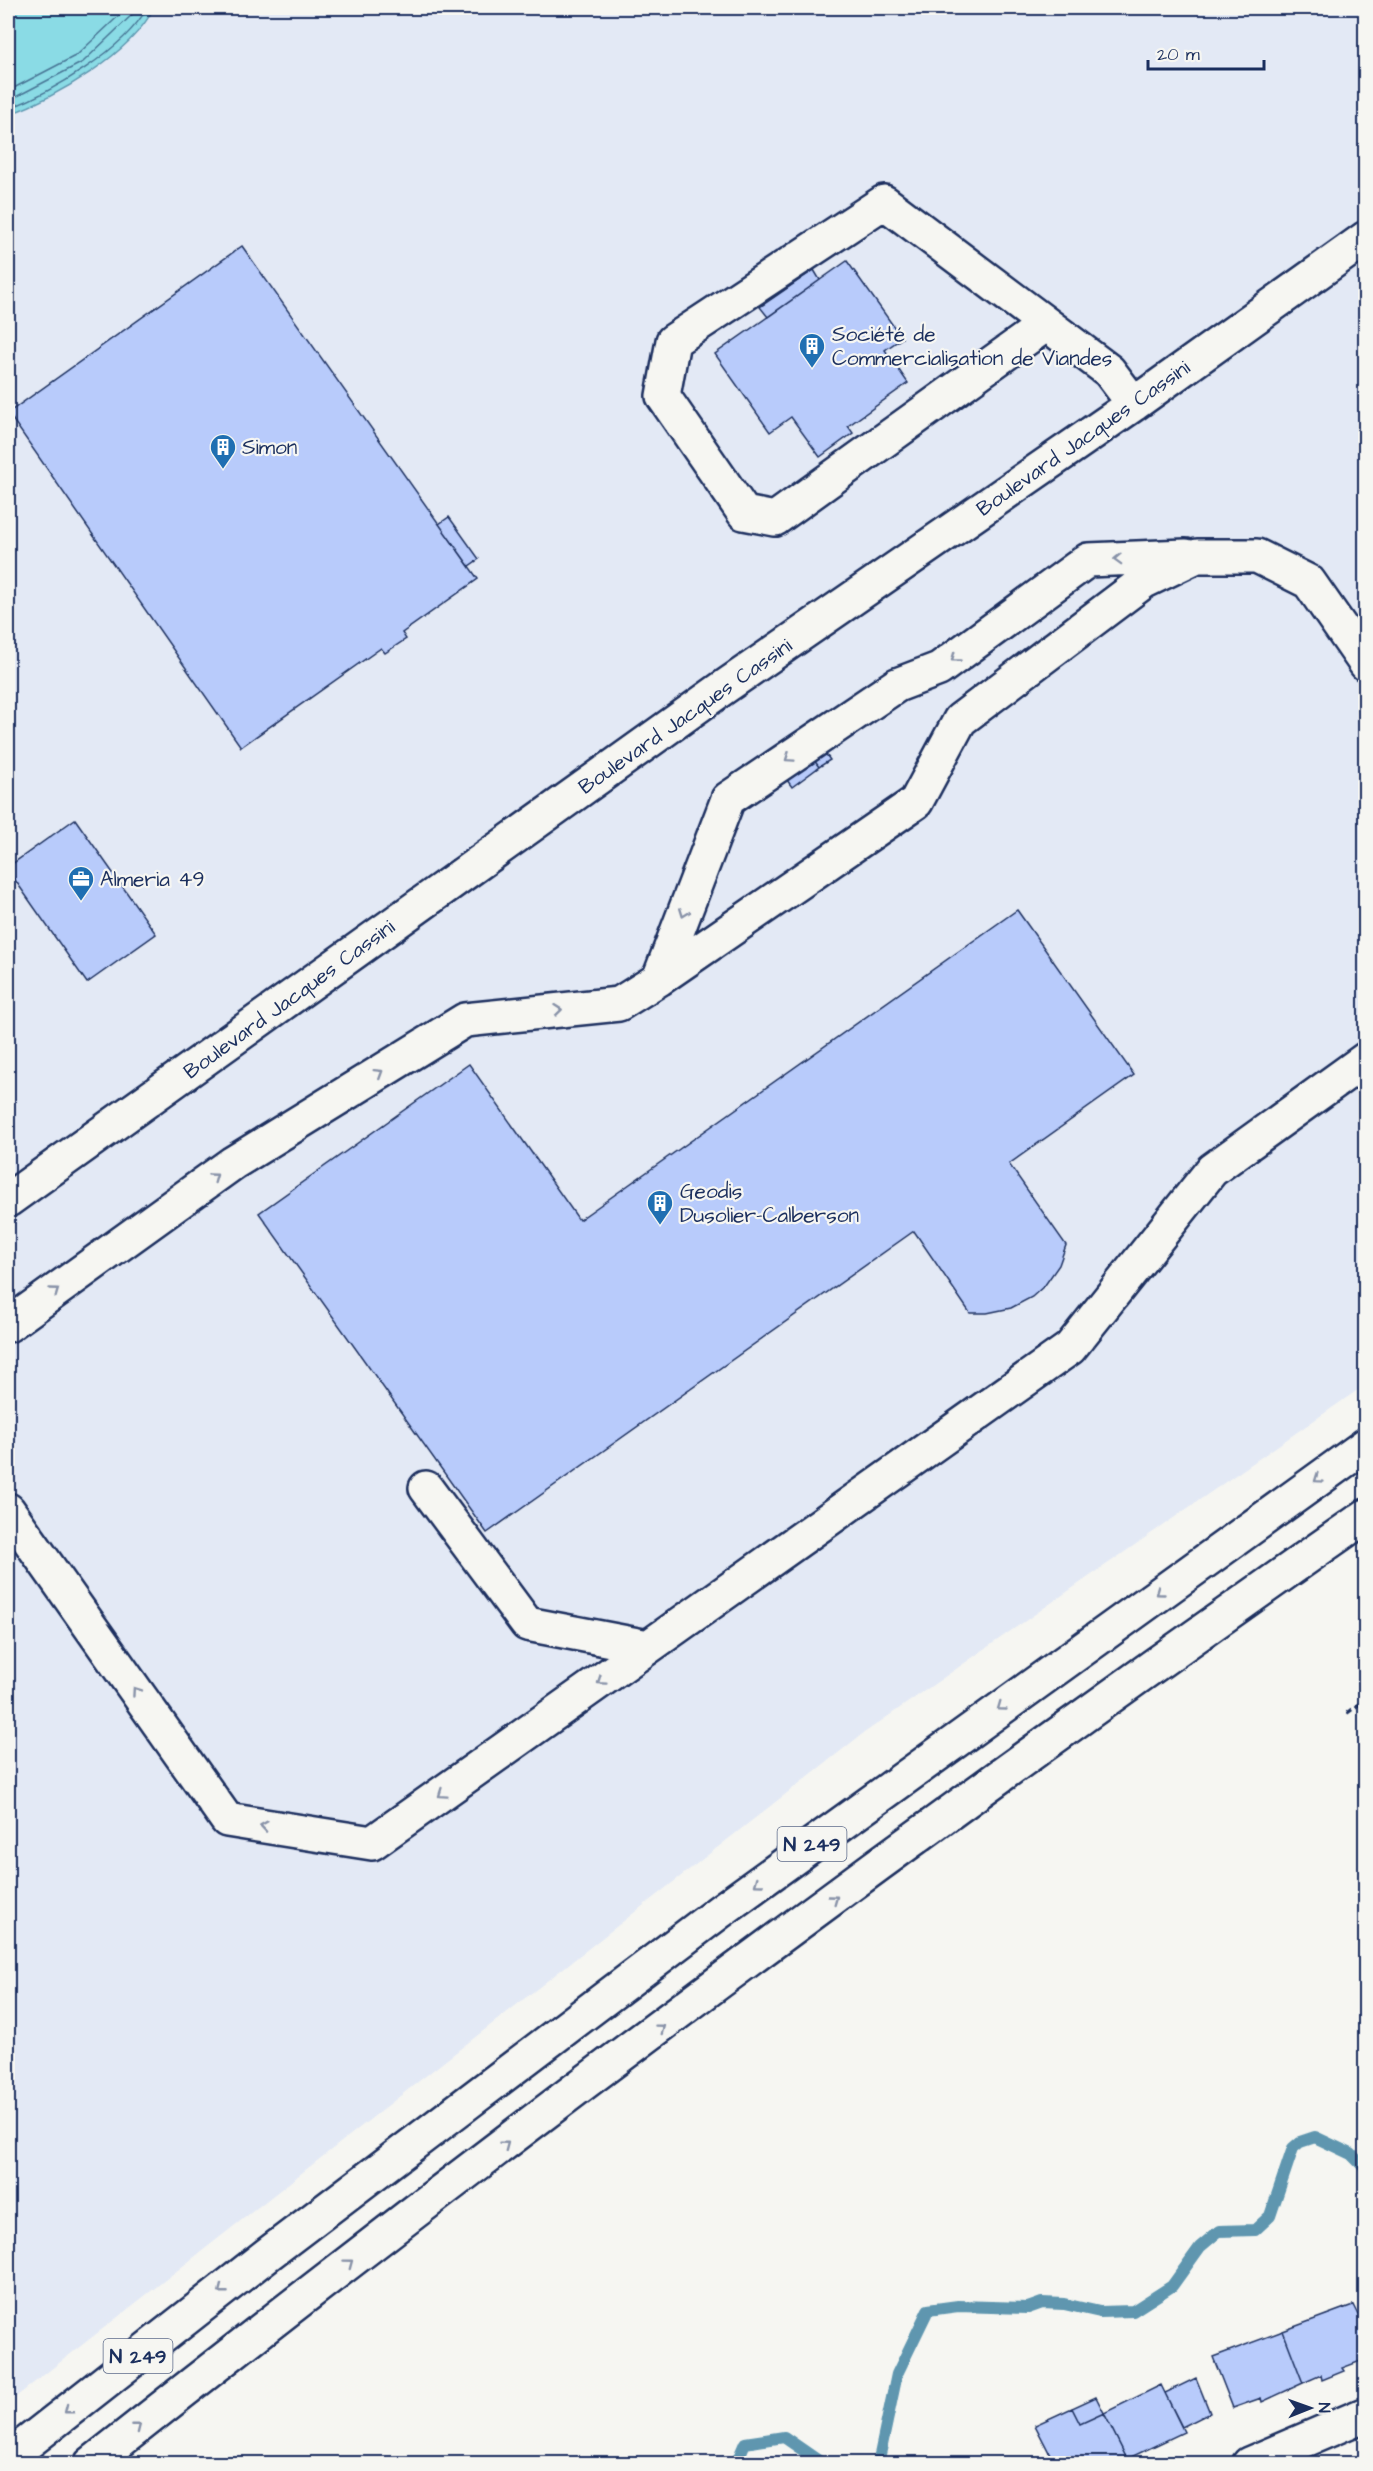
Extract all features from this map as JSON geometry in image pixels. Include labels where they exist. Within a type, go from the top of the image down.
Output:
[{"type":"main road","points":[[1045,325],[775,519],[744,513],[663,396],[673,341],[884,202],[1109,371],[1134,404]]},
{"type":"main road","name":"Boulevard Jacques Cassini","points":[[8,1200],[723,688],[1134,404],[1365,238]]},
{"type":"main road","points":[[659,979],[728,799],[897,685],[939,669],[1088,560],[1197,555],[1257,556],[1309,582],[1365,664]]},
{"type":"main road","points":[[8,1324],[233,1163],[465,1020],[619,1004],[659,979],[916,802],[960,720],[1143,582],[1197,555]]},
{"type":"main road","points":[[8,1510],[227,1820],[372,1843],[1070,1348],[1212,1170],[1365,1059]]},
{"type":"main road","name":"N 249","points":[[8,2458],[268,2254],[718,1912],[1365,1445]]},
{"type":"main road","points":[[426,1488],[528,1624],[648,1647]]},
{"type":"main road","name":"N 249","points":[[91,2463],[303,2298],[705,1995],[1000,1777],[1365,1516]]},
{"type":"main road","points":[[1249,2463],[1365,2414]]},
{"type":"path","points":[[1347,1713],[1365,1699]]},
{"type":"shaded area","points":[[8,8],[1365,8],[1365,1385],[861,1735],[8,2403]]},
{"type":"water","points":[[8,8],[154,8],[143,25],[110,58],[69,86],[8,115]]},
{"type":"building","name":"Simon","points":[[242,246],[478,579],[402,633],[406,639],[385,653],[381,648],[241,747],[8,413]]},
{"type":"building","name":"Société de Commercialisation de Viandes","points":[[847,261],[902,338],[885,350],[908,383],[848,426],[853,433],[820,457],[791,417],[770,432],[715,354]]},
{"type":"building","points":[[814,270],[820,280],[768,317],[760,307]]},
{"type":"building","points":[[449,517],[479,559],[469,566],[439,524]]},
{"type":"building","points":[[822,749],[830,760],[819,767],[811,756]]},
{"type":"building","points":[[811,756],[819,767],[792,787],[784,776]]},
{"type":"building","points":[[75,819],[156,934],[87,983],[8,870],[8,867]]},
{"type":"building","name":"Geodis Dusolier-Calberson","points":[[1017,910],[1134,1075],[1009,1164],[1066,1245],[1059,1265],[1045,1285],[1032,1297],[1011,1308],[987,1313],[970,1313],[914,1231],[487,1533],[259,1213],[469,1064],[579,1220]]},
{"type":"building","points":[[1353,2305],[1358,2315],[1366,2313],[1366,2359],[1342,2368],[1344,2371],[1322,2380],[1321,2375],[1303,2383],[1283,2331]]},
{"type":"building","points":[[1283,2331],[1303,2383],[1262,2402],[1261,2398],[1233,2408],[1213,2357]]},
{"type":"building","points":[[1196,2378],[1210,2413],[1182,2427],[1165,2393]]},
{"type":"building","points":[[1161,2385],[1184,2432],[1127,2459],[1104,2413]]},
{"type":"building","points":[[1096,2397],[1104,2413],[1080,2424],[1072,2408]]},
{"type":"building","points":[[1072,2408],[1080,2424],[1104,2413],[1127,2459],[1118,2464],[1055,2464],[1035,2425]]},
{"type":"waterway","points":[[878,2464],[897,2374],[928,2310],[958,2306],[1028,2308],[1042,2303],[1064,2304],[1100,2312],[1133,2311],[1172,2286],[1200,2247],[1219,2231],[1255,2230],[1270,2216],[1293,2148],[1300,2142],[1315,2137],[1351,2154],[1366,2169]]},
{"type":"waterway","points":[[736,2464],[745,2443],[784,2437],[823,2464]]},
{"type":"place","name":"Société de Commercialisation de Viandes","points":[[812,369]]},
{"type":"place","name":"Simon","points":[[223,470]]},
{"type":"place","name":"Almeria 49","points":[[81,902]]},
{"type":"place","name":"Geodis Dusolier-Calberson","points":[[660,1226]]}]
